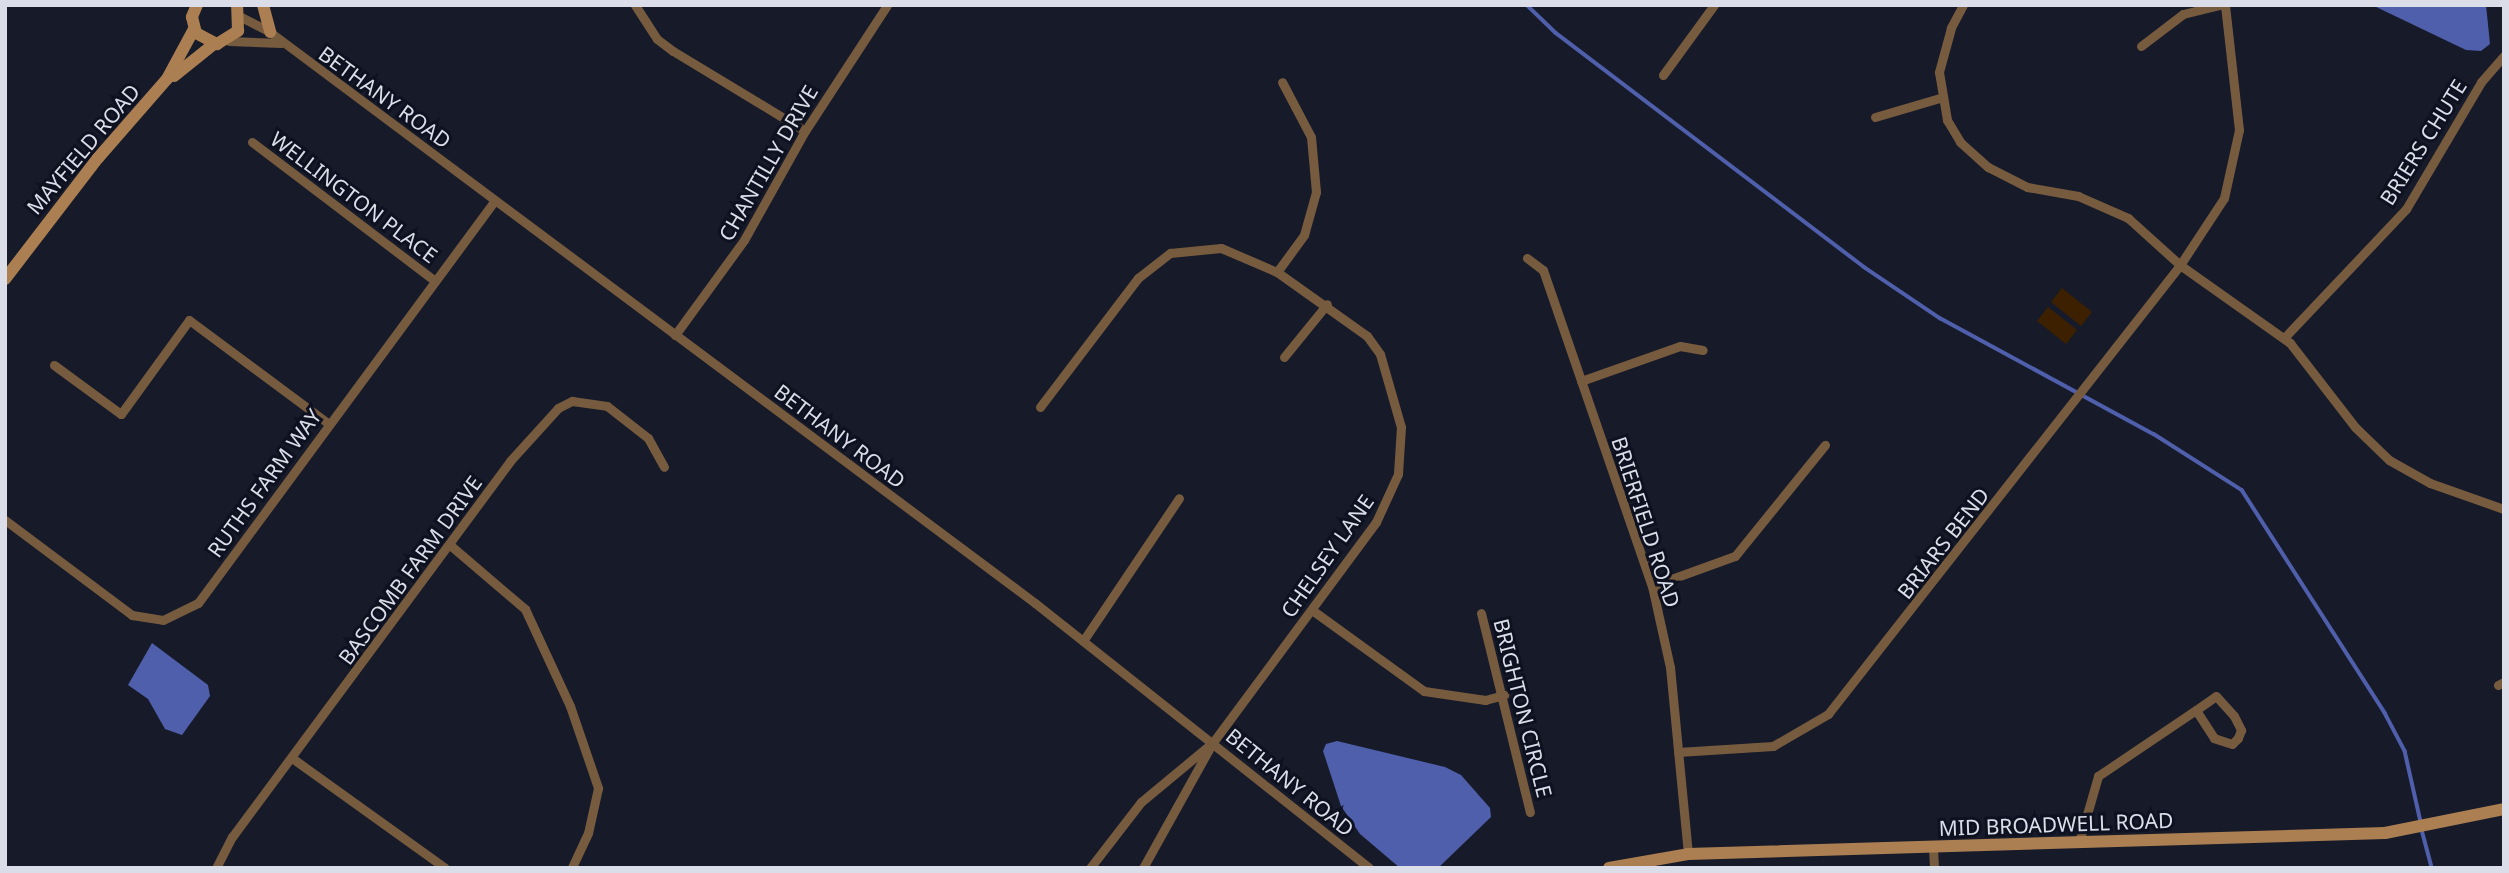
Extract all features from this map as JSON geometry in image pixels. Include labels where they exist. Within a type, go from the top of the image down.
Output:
[{"type":"street","points":[[263,5],[270,32]]},
{"type":"street","points":[[635,5],[650,30],[673,51],[805,131]]},
{"type":"street","name":"CHANTILLY DRIVE","points":[[676,335],[744,240],[805,131],[887,5]]},
{"type":"street","points":[[1663,75],[1714,5]]},
{"type":"street","points":[[1963,5],[1951,28],[1939,72],[1947,120],[1960,142],[1988,167],[2027,187],[2078,196],[2128,218],[2180,265],[2284,338],[2389,460],[2430,483],[2504,509]]},
{"type":"street","points":[[2141,46],[2183,14],[2223,5]]},
{"type":"street","name":"BRIARS BEND","points":[[1678,752],[1773,746],[1828,713],[2180,265],[2224,198],[2239,130],[2223,5]]},
{"type":"street","points":[[193,8],[194,29],[214,44],[229,41],[281,43]]},
{"type":"street","points":[[229,41],[242,11]]},
{"type":"street","name":"BETHANY ROAD","points":[[242,11],[281,43],[1083,640],[1369,868]]},
{"type":"street","name":"MAYFIELD ROAD","points":[[167,79],[194,29]]},
{"type":"street","name":"MAYFIELD ROAD","points":[[5,279],[98,158],[167,79],[214,44]]},
{"type":"street","name":"BRIERS CHUTE","points":[[2284,338],[2406,209],[2481,82],[2504,56]]},
{"type":"street","points":[[1277,272],[1304,235],[1316,192],[1311,137],[1282,82]]},
{"type":"street","points":[[1875,117],[1943,97]]},
{"type":"street","name":"WELLINGTON PLACE","points":[[252,142],[434,280]]},
{"type":"street","name":"RUTHS FARM WAY","points":[[5,520],[132,615],[163,620],[198,603],[494,201]]},
{"type":"street","name":"CHELSEY LANE","points":[[1040,407],[1138,278],[1170,253],[1221,248],[1277,272],[1327,304],[1380,354],[1402,443],[1398,474],[1380,515],[1213,742]]},
{"type":"street","name":"BRIERFIELD ROAD","points":[[1527,258],[1543,270],[1652,586],[1670,667],[1688,854]]},
{"type":"street","points":[[1284,357],[1327,304]]},
{"type":"street","points":[[54,365],[121,414],[189,320],[329,424]]},
{"type":"street","points":[[1581,381],[1680,346],[1703,350]]},
{"type":"street","name":"BASCOMB FARM DRIVE","points":[[216,868],[232,837],[510,461],[545,420],[572,401],[607,407],[648,438],[664,467]]},
{"type":"street","points":[[1652,586],[1735,556],[1825,445]]},
{"type":"street","points":[[1083,640],[1179,498]]},
{"type":"street","points":[[450,545],[525,609],[570,706],[598,788],[588,833],[572,868]]},
{"type":"street","points":[[1312,610],[1424,691],[1485,700],[1504,695]]},
{"type":"street","name":"BRIGHTON CIRCLE","points":[[1481,613],[1504,695],[1530,812]]},
{"type":"street","points":[[2079,842],[2098,776],[2216,696],[2234,716],[2241,730],[2238,738],[2232,744],[2214,738],[2196,710]]},
{"type":"street","points":[[1090,868],[1141,802],[1213,742]]},
{"type":"street","points":[[1143,868],[1213,742]]},
{"type":"street","points":[[292,758],[445,868]]},
{"type":"street","name":"MID BROADWELL ROAD","points":[[1609,868],[1688,854],[1933,849],[2385,832],[2504,809]]},
{"type":"street","points":[[1933,849],[1934,868]]},
{"type":"shaded area","points":[[2062,288],[2092,312],[2081,326],[2051,302]]},
{"type":"shaded area","points":[[2048,307],[2077,330],[2066,344],[2037,321]]},
{"type":"water","points":[[2372,5],[2486,5],[2490,44],[2481,51],[2466,50]]},
{"type":"water","points":[[152,643],[208,685],[210,696],[182,735],[165,729],[148,699],[128,685]]},
{"type":"water","points":[[1337,741],[1445,767],[1461,775],[1490,808],[1491,817],[1438,868],[1400,868],[1360,834],[1341,806],[1323,751],[1326,744]]},
{"type":"waterway","points":[[1527,5],[1556,33],[1864,267],[1940,318],[2154,434],[2242,490],[2385,713],[2405,751],[2421,822]]},
{"type":"waterway","points":[[2422,830],[2432,868]]}]
